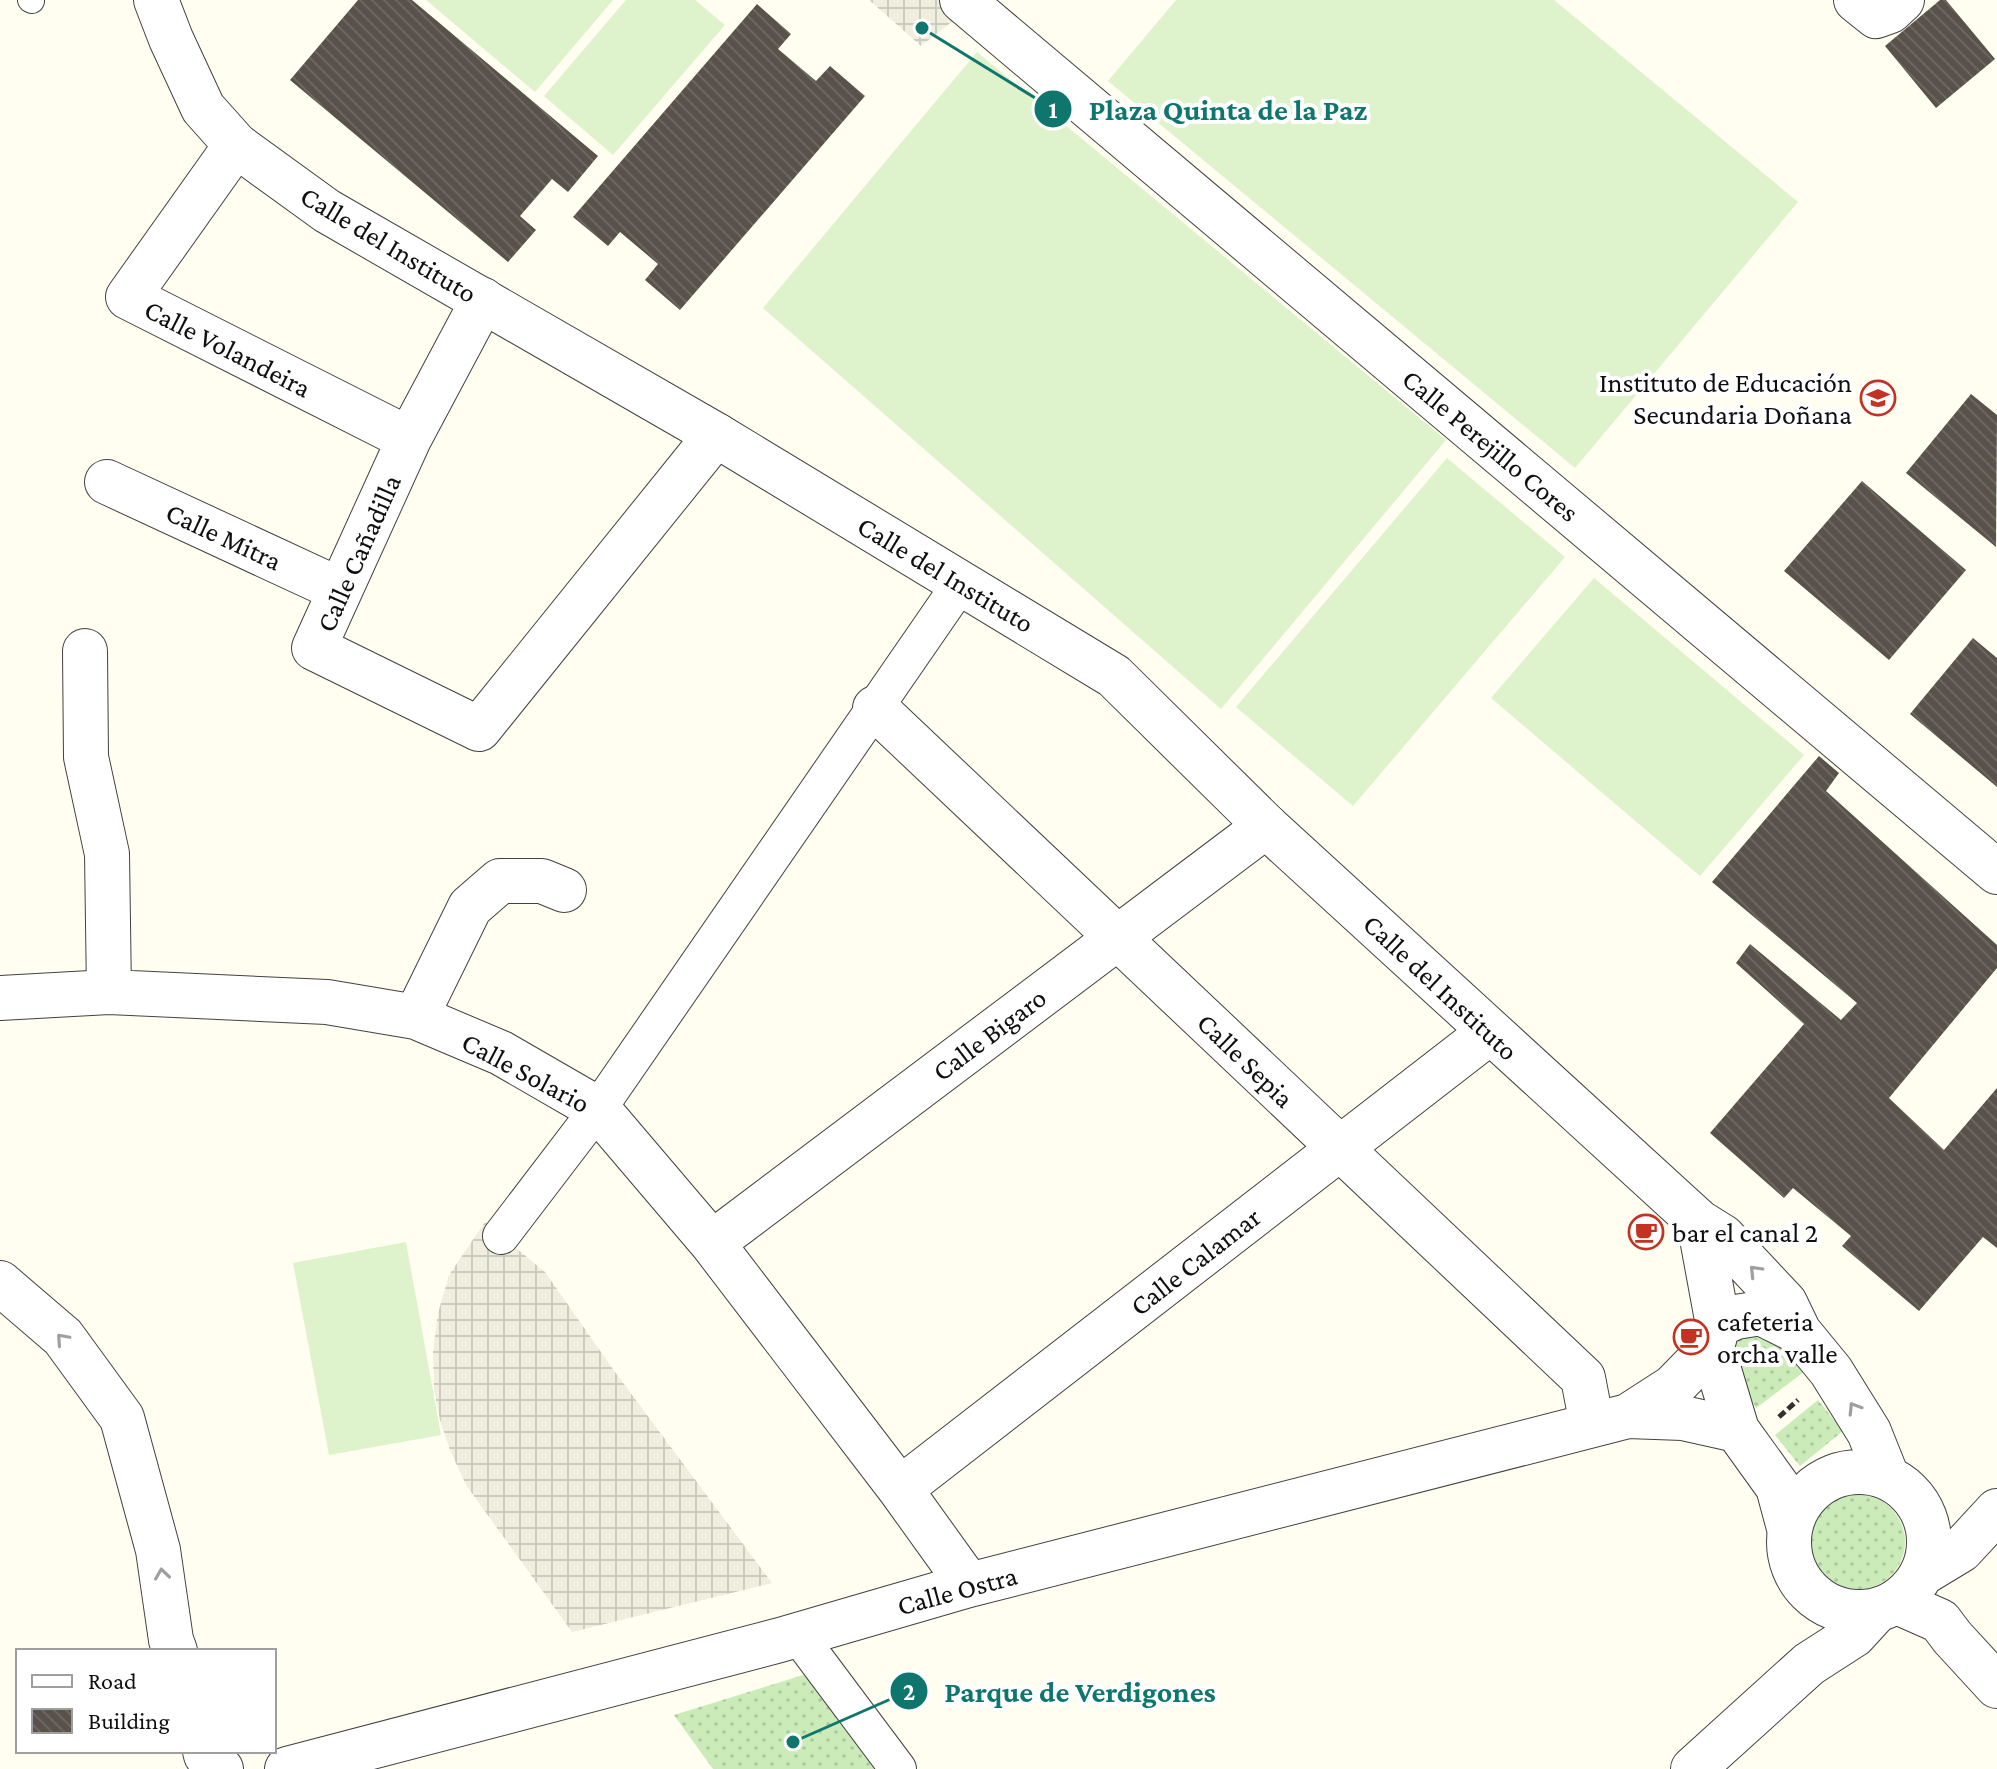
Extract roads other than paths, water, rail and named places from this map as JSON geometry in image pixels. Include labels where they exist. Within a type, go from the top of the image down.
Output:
[{"type":"street","name":"Calle del Instituto","points":[[156,0],[203,108],[236,145],[327,211],[716,435],[1114,676],[1266,826],[1699,1222],[1723,1237],[1785,1303],[1799,1332],[1831,1371],[1869,1432],[1887,1477]]},
{"type":"street","points":[[1856,0],[1876,16],[1890,11],[1902,0]]},
{"type":"street","name":"Calle Perejillo Cores","points":[[984,6],[1997,872]]},
{"type":"street","name":"Calle Volandeira","points":[[236,145],[128,297],[409,439]]},
{"type":"street","name":"Calle Cañadilla","points":[[483,300],[409,439],[314,648],[479,729],[716,435]]},
{"type":"street","name":"Calle Mitra","points":[[107,482],[340,590]]},
{"type":"street","points":[[501,1236],[598,1109],[961,583]]},
{"type":"street","points":[[85,651],[86,757],[107,854],[109,992]]},
{"type":"street","name":"Calle Sepia","points":[[875,708],[1583,1378],[1610,1421]]},
{"type":"street","name":"Calle Bigaro","points":[[712,1243],[1266,826]]},
{"type":"street","points":[[416,1017],[470,907],[500,881],[542,881],[564,890]]},
{"type":"street","name":"Calle Solario","points":[[0,998],[109,992],[327,1002],[416,1017],[501,1053],[598,1109],[712,1243],[900,1489],[969,1585]]},
{"type":"street","name":"Calle Calamar","points":[[900,1489],[1490,1032]]},
{"type":"street","points":[[1699,1222],[1715,1336],[1742,1437],[1778,1487],[1789,1528]]},
{"type":"street","points":[[0,1283],[63,1337],[122,1418],[158,1550],[174,1649]]},
{"type":"street","name":"Calle del Instituto","points":[[1715,1336],[1736,1317],[1761,1313],[1799,1332]]},
{"type":"street","name":"Calle Ostra","points":[[1610,1421],[1673,1387],[1715,1336]]},
{"type":"street","name":"Calle Ostra","points":[[287,1769],[780,1640],[969,1585],[1610,1421],[1683,1418],[1742,1437]]},
{"type":"street","points":[[1997,1511],[1961,1550],[1913,1568],[1852,1613],[1829,1606],[1809,1593],[1795,1574],[1788,1551],[1789,1528],[1796,1508],[1809,1492],[1826,1479],[1846,1473],[1867,1472],[1887,1477],[1907,1489],[1913,1568],[1940,1621],[1997,1686]]},
{"type":"street","points":[[1693,1769],[1809,1664],[1854,1635],[1913,1568],[1950,1510],[1997,1499]]},
{"type":"street","points":[[1809,1664],[1829,1606]]},
{"type":"street","points":[[797,1634],[898,1769]]},
{"type":"street","points":[[206,1753],[221,1769]]},
{"type":"place","name":"Plaza Quinta de la Paz","points":[[922,28]]},
{"type":"place","name":"Instituto de Educación Secundaria Doñana","points":[[1878,398]]},
{"type":"place","name":"bar el canal 2","points":[[1646,1232]]},
{"type":"place","name":"cafeteria orcha valle","points":[[1691,1337]]},
{"type":"place","name":"Parque de Verdigones","points":[[793,1742]]}]
